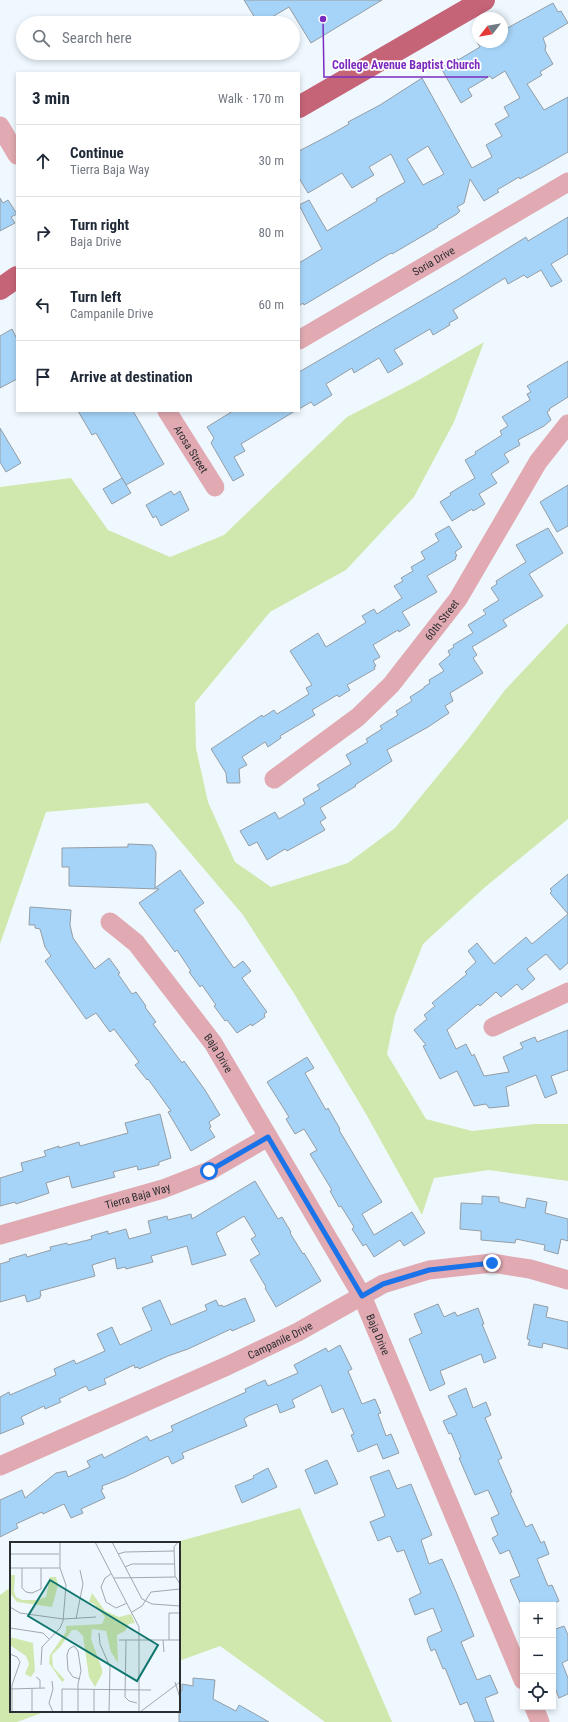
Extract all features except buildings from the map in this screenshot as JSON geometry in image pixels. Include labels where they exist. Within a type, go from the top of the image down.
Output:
[{"type":"main road","points":[[300,106],[484,0]]},
{"type":"main road","points":[[0,289],[16,278]]},
{"type":"street","points":[[0,126],[16,153]]},
{"type":"street","name":"Soria Drive","points":[[300,339],[568,182]]},
{"type":"street","name":"Arosa Street","points":[[171,412],[215,487]]},
{"type":"street","name":"60th Street","points":[[274,779],[358,717],[391,685],[458,599],[538,462],[568,424]]},
{"type":"street","name":"Baja Drive","points":[[110,922],[136,943],[213,1043],[362,1296],[520,1674]]},
{"type":"street","points":[[493,1027],[568,992]]},
{"type":"street","name":"Tierra Baja Way","points":[[0,1236],[163,1189],[209,1171],[268,1137]]},
{"type":"street","name":"Campanile Drive","points":[[0,1466],[227,1366],[298,1332],[383,1284],[429,1270],[492,1263],[530,1269],[568,1280]]},
{"type":"street","points":[[535,1710],[540,1722]]},
{"type":"green space","points":[[484,342],[454,422],[414,497],[346,570],[270,612],[195,703],[196,748],[208,802],[235,862],[271,887],[348,863],[395,828],[468,739],[505,690],[568,623],[568,819],[484,888],[423,944],[395,1015],[387,1054],[426,1119],[472,1131],[534,1124],[568,1124],[568,1181],[489,1170],[434,1178],[422,1215],[366,1114],[295,995],[243,915],[148,803],[46,812],[0,944],[0,487],[71,478],[108,530],[170,557],[224,535],[347,417],[417,381]]},
{"type":"green space","points":[[300,1508],[392,1722],[325,1722],[220,1646],[180,1661],[180,1542],[177,1542]]},
{"type":"green space","points":[[10,1588],[10,1712],[44,1712],[17,1722],[0,1722],[0,1595]]},
{"type":"place","name":"College Avenue Baptist Church","points":[[323,19]]},
{"type":"route","points":[[209,1171],[268,1137],[362,1296],[383,1284],[429,1270],[492,1263]]}]
